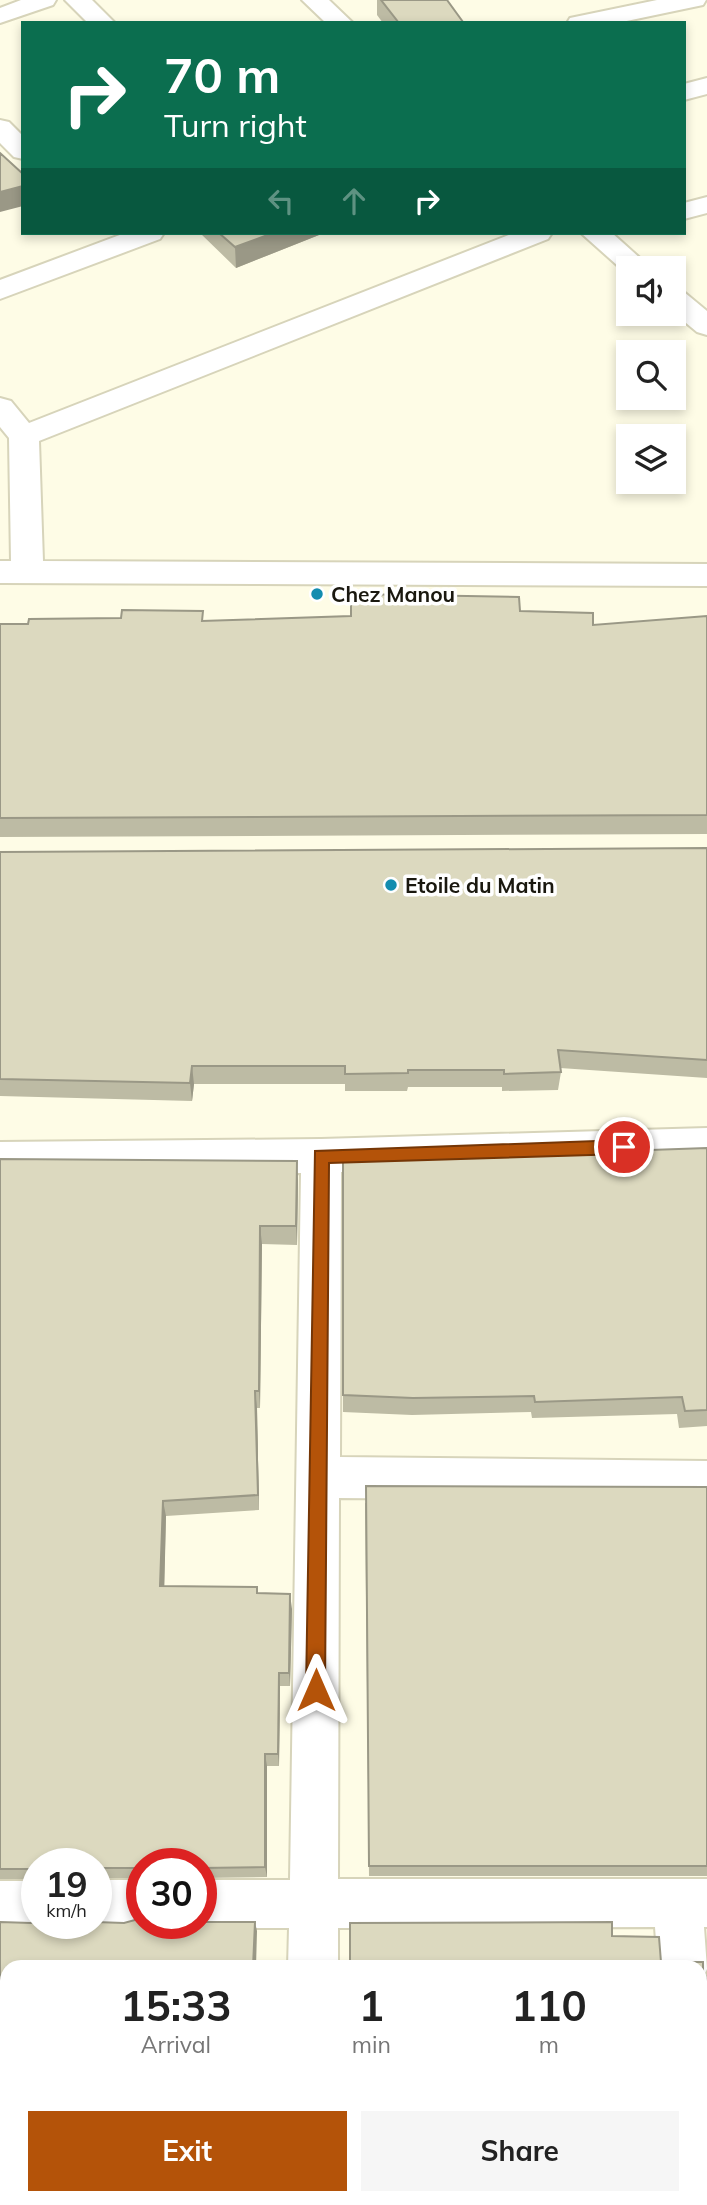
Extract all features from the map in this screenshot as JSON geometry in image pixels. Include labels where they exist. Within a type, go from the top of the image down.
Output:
[{"type":"street","points":[[0,16],[44,0]]},
{"type":"street","points":[[77,0],[101,21]]},
{"type":"street","points":[[314,0],[339,21]]},
{"type":"street","points":[[589,21],[693,0]]},
{"type":"street","points":[[686,91],[707,86]]},
{"type":"street","points":[[0,128],[21,149]]},
{"type":"street","points":[[686,210],[707,205]]},
{"type":"street","points":[[0,290],[110,239],[137,235]]},
{"type":"street","points":[[24,436],[533,235]]},
{"type":"street","points":[[600,235],[624,256]]},
{"type":"street","points":[[686,308],[707,326]]},
{"type":"street","points":[[0,408],[24,436],[14,571],[707,575]]},
{"type":"street","points":[[0,1159],[321,1156],[707,1144]]},
{"type":"street","points":[[313,1960],[321,1156]]},
{"type":"street","points":[[318,1477],[707,1481]]},
{"type":"street","points":[[217,1904],[692,1903],[684,1960]]},
{"type":"street","points":[[0,1905],[21,1905]]},
{"type":"building","points":[[381,0],[447,0],[462,21],[397,21]]},
{"type":"building","points":[[0,153],[21,172],[21,187],[0,192]]},
{"type":"building","points":[[221,235],[268,235],[235,247]]},
{"type":"building","points":[[351,594],[519,597],[520,611],[593,613],[593,625],[707,616],[707,815],[0,818],[0,624],[28,624],[29,619],[121,618],[122,610],[203,611],[202,621],[351,616]]},
{"type":"building","points":[[707,848],[707,1060],[558,1050],[561,1072],[504,1074],[504,1070],[408,1070],[408,1073],[345,1074],[345,1066],[192,1066],[190,1083],[0,1079],[0,852]]},
{"type":"building","points":[[707,1148],[707,1410],[685,1411],[682,1397],[535,1402],[534,1396],[413,1398],[343,1395],[343,1155],[482,1152],[482,1156]]},
{"type":"building","points":[[0,1159],[297,1161],[296,1226],[260,1226],[259,1391],[255,1391],[258,1495],[163,1501],[160,1586],[257,1587],[257,1593],[290,1594],[289,1673],[279,1673],[278,1754],[265,1754],[265,1867],[217,1868],[217,1848],[126,1848],[126,1868],[112,1868],[112,1848],[21,1848],[21,1869],[0,1869]]},
{"type":"building","points":[[366,1486],[707,1487],[707,1866],[369,1866]]},
{"type":"building","points":[[0,1922],[21,1923],[21,1939],[112,1939],[112,1923],[126,1922],[126,1939],[217,1939],[217,1922],[255,1922],[253,1960],[0,1960]]},
{"type":"building","points":[[612,1922],[612,1936],[659,1937],[661,1960],[350,1960],[350,1923]]},
{"type":"place","name":"Chez Manou","points":[[317,594]]},
{"type":"place","name":"Etoile du Matin","points":[[391,885]]},
{"type":"route","points":[[316,1690],[321,1156],[624,1147]]}]
